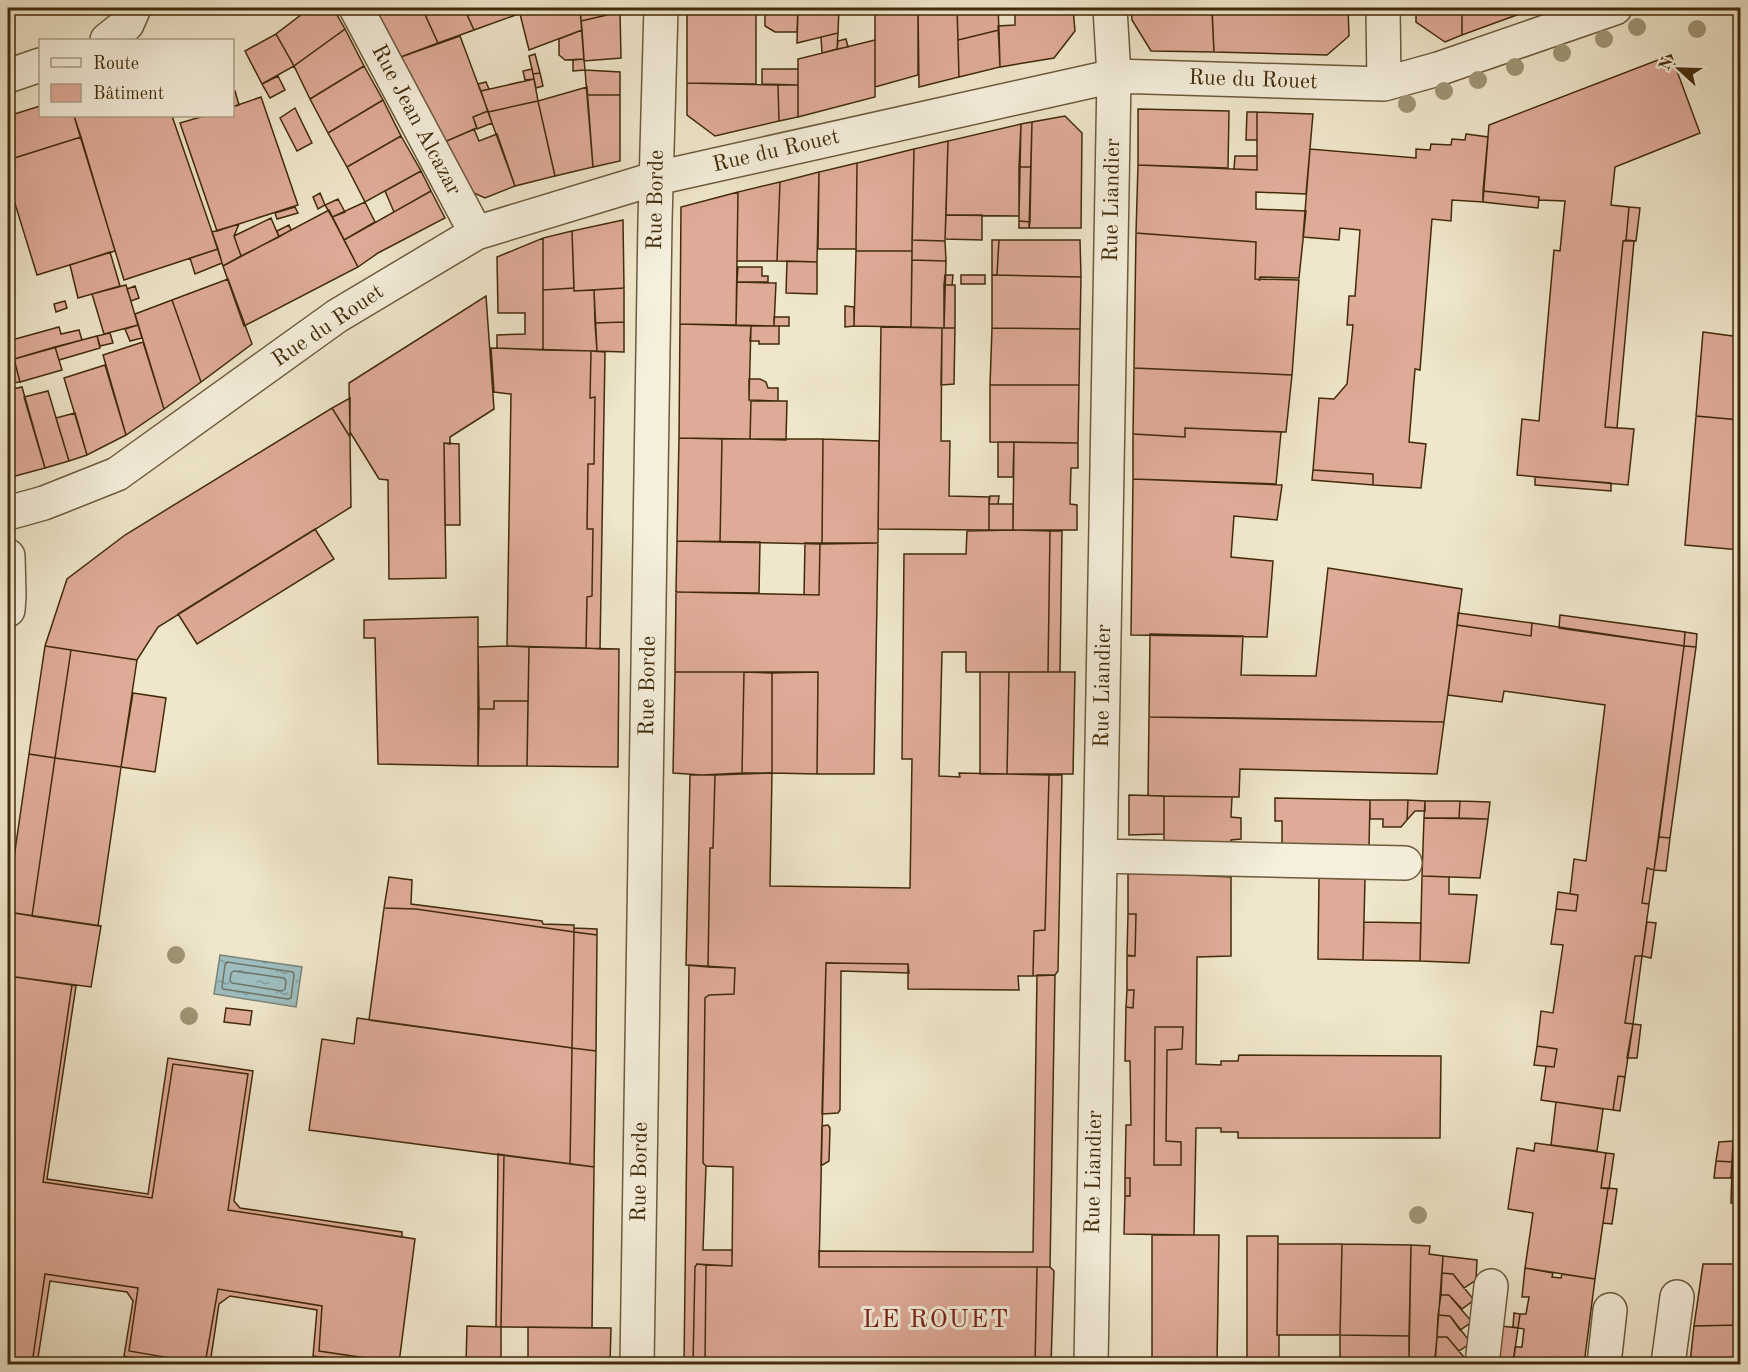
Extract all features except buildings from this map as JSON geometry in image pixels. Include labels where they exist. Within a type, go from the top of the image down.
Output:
[{"type":"street","points":[[108,39],[127,24],[134,8]]},
{"type":"street","name":"Rue Jean Alcazar","points":[[356,8],[476,233]]},
{"type":"street","name":"Rue Borde","points":[[637,1365],[661,8]]},
{"type":"street","name":"Rue Liandier","points":[[1091,1365],[1114,76],[1110,8]]},
{"type":"street","points":[[1383,8],[1384,84]]},
{"type":"street","name":"Rue du Rouet","points":[[8,513],[44,503],[117,474],[337,316],[476,233],[657,178],[1114,76],[1384,84],[1438,69],[1615,8]]},
{"type":"street","points":[[8,76],[39,65]]},
{"type":"street","points":[[8,556],[8,610]]},
{"type":"street","points":[[1100,856],[1405,863]]},
{"type":"street","points":[[1482,1365],[1491,1286]]},
{"type":"street","points":[[1668,1365],[1677,1297]]},
{"type":"street","points":[[1604,1365],[1610,1310]]},
{"type":"water","points":[[220,955],[302,967],[296,1007],[214,994]]},
{"type":"district","name":"LE ROUET","points":[[936,1320]]}]
